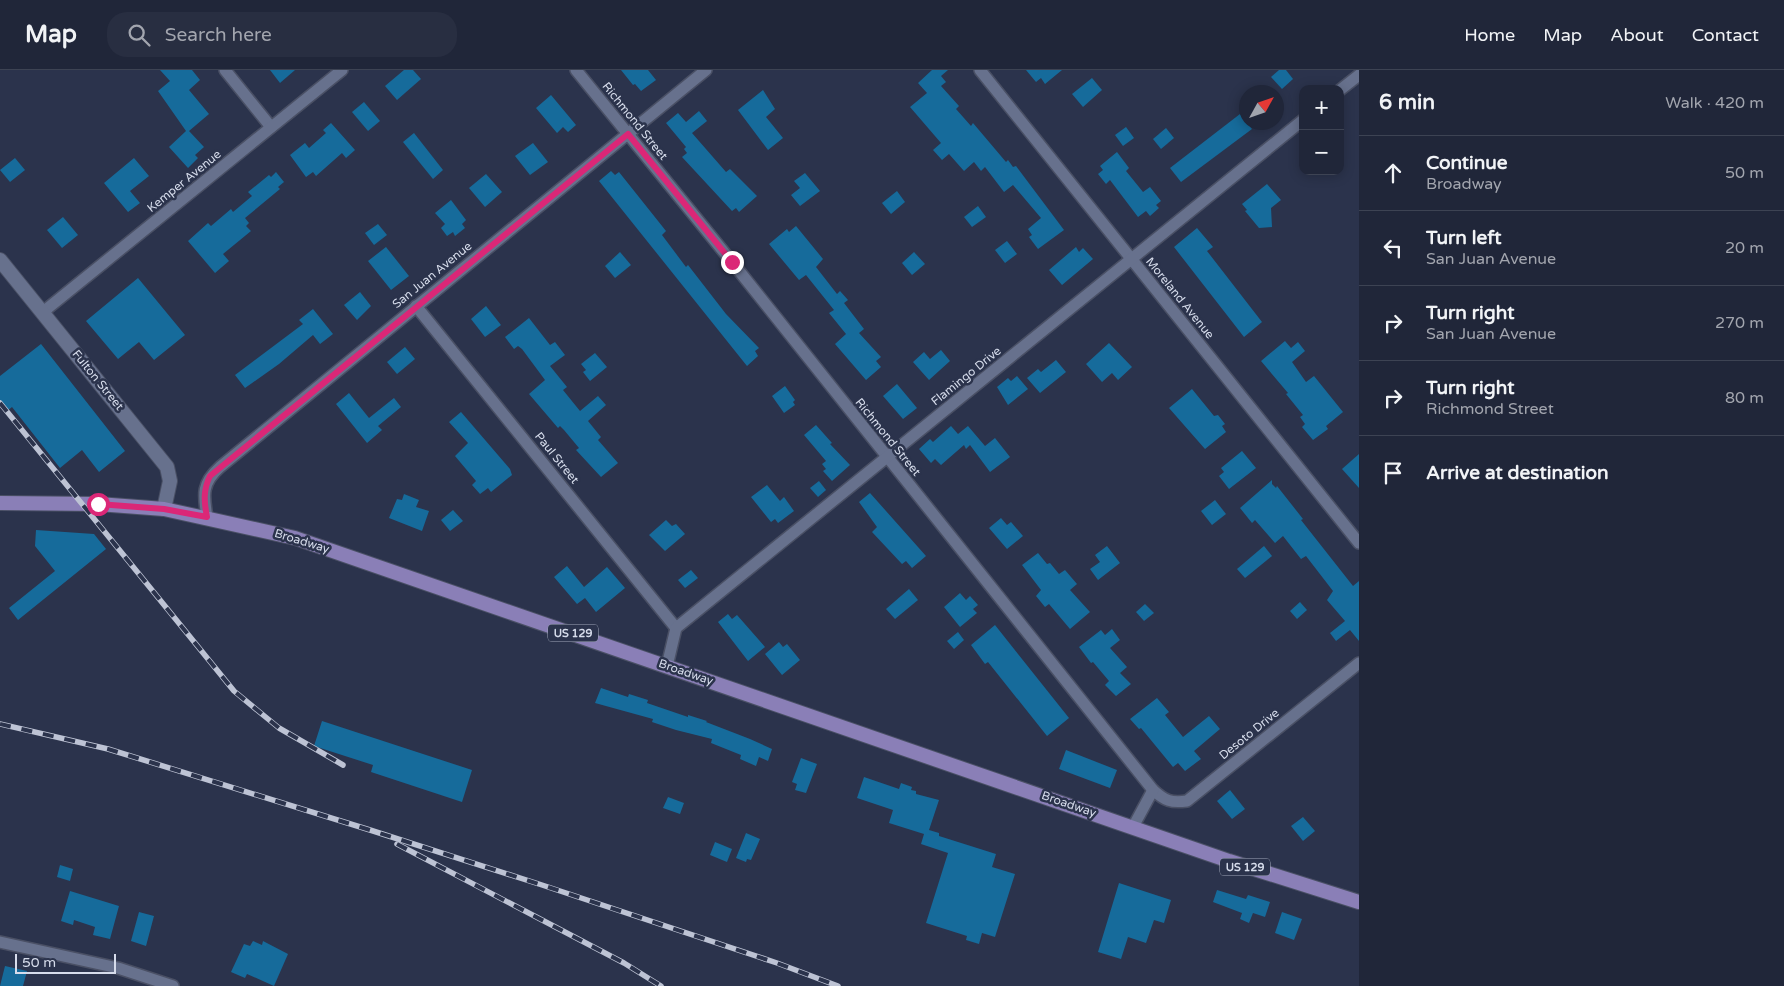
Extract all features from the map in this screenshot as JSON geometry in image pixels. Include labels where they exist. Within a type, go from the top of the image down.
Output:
[{"type":"main road","name":"Broadway","points":[[0,503],[98,504],[164,509],[295,538],[1229,861],[1359,902]]},
{"type":"street","points":[[225,70],[271,127]]},
{"type":"street","name":"Kemper Avenue","points":[[43,312],[342,70]]},
{"type":"street","name":"Richmond Street","points":[[576,70],[1153,790]]},
{"type":"street","name":"San Juan Avenue","points":[[207,517],[204,500],[206,483],[210,476],[706,70]]},
{"type":"street","name":"Moreland Avenue","points":[[980,70],[1359,543]]},
{"type":"street","points":[[1344,87],[1359,75]]},
{"type":"street","name":"Flamingo Drive","points":[[676,628],[1299,123]]},
{"type":"street","name":"Fulton Street","points":[[0,260],[167,467],[170,481],[164,509]]},
{"type":"street","name":"Paul Street","points":[[416,306],[676,628]]},
{"type":"street","points":[[668,666],[676,628]]},
{"type":"street","name":"Desoto Drive","points":[[1153,790],[1172,803],[1188,801],[1359,663]]},
{"type":"street","points":[[1133,827],[1153,790]]},
{"type":"street","points":[[0,942],[118,968],[173,986]]},
{"type":"building","points":[[160,70],[192,70],[200,80],[189,90],[209,114],[189,131],[204,147],[195,155],[198,158],[188,168],[169,147],[186,131],[158,91],[170,81]]},
{"type":"building","points":[[270,70],[295,70],[280,83]]},
{"type":"building","points":[[404,70],[413,70],[421,79],[397,100],[385,86]]},
{"type":"building","points":[[621,70],[648,70],[656,80],[641,91],[635,84],[633,85]]},
{"type":"building","points":[[932,70],[948,70],[941,76],[946,82],[941,86],[959,106],[956,109],[971,126],[973,123],[1006,162],[1008,160],[1013,167],[1016,166],[1064,230],[1038,249],[1029,237],[1032,235],[1028,229],[1041,218],[1013,185],[1004,192],[985,167],[981,171],[974,162],[964,171],[949,154],[942,160],[933,150],[941,143],[910,107],[927,93],[918,83]]},
{"type":"building","points":[[1026,70],[1062,70],[1045,84],[1041,78],[1036,82]]},
{"type":"building","points":[[1279,70],[1286,70],[1293,79],[1284,87],[1284,85],[1278,85],[1271,77]]},
{"type":"building","points":[[1092,78],[1102,90],[1083,107],[1072,94]]},
{"type":"building","points":[[763,90],[775,109],[766,117],[783,138],[768,150],[738,110]]},
{"type":"building","points":[[551,95],[576,125],[568,132],[563,127],[557,133],[536,108]]},
{"type":"building","points":[[364,102],[380,121],[368,131],[352,112]]},
{"type":"building","points":[[699,111],[707,121],[692,133],[726,172],[730,169],[757,196],[739,212],[736,208],[732,211],[682,157],[687,153],[684,149],[686,147],[666,123],[678,113],[686,122]]},
{"type":"building","points":[[1239,115],[1239,130],[1251,130],[1181,182],[1170,168]]},
{"type":"building","points":[[331,123],[355,150],[346,158],[342,153],[316,176],[313,172],[306,177],[290,155],[305,143],[309,148],[326,133],[323,130]]},
{"type":"building","points":[[1126,127],[1134,138],[1123,146],[1115,135]]},
{"type":"building","points":[[1166,128],[1174,138],[1161,149],[1153,139]]},
{"type":"building","points":[[414,133],[443,170],[433,179],[403,142]]},
{"type":"building","points":[[533,143],[548,162],[530,175],[515,156]]},
{"type":"building","points":[[1117,152],[1129,168],[1126,171],[1143,192],[1150,187],[1161,201],[1156,205],[1159,208],[1150,216],[1146,211],[1138,217],[1110,180],[1106,184],[1098,174],[1103,170],[1100,166]]},
{"type":"building","points":[[15,158],[25,170],[10,182],[0,170]]},
{"type":"building","points":[[134,158],[149,176],[130,191],[140,203],[128,212],[104,183]]},
{"type":"building","points":[[611,171],[615,175],[619,172],[666,231],[662,235],[686,267],[688,265],[726,314],[759,348],[755,351],[758,356],[747,366],[599,181]]},
{"type":"building","points":[[276,172],[284,182],[278,187],[280,189],[245,218],[249,223],[246,226],[251,231],[223,254],[229,261],[215,273],[188,241],[208,223],[211,226],[231,209],[233,212],[252,196],[248,192],[269,175],[271,177]]},
{"type":"building","points":[[805,173],[820,191],[800,206],[791,195],[800,188],[794,181]]},
{"type":"building","points":[[486,174],[502,192],[485,207],[469,188]]},
{"type":"building","points":[[1267,184],[1281,200],[1271,208],[1272,227],[1259,228],[1245,211],[1247,210],[1242,204]]},
{"type":"building","points":[[897,191],[905,202],[891,214],[882,203]]},
{"type":"building","points":[[451,200],[466,220],[462,224],[465,228],[455,236],[453,232],[447,236],[441,228],[445,224],[435,213]]},
{"type":"building","points":[[978,206],[986,217],[972,227],[964,217]]},
{"type":"building","points":[[63,217],[78,235],[62,248],[47,230]]},
{"type":"building","points":[[378,224],[387,235],[374,245],[365,233]]},
{"type":"building","points":[[796,226],[823,259],[816,267],[837,294],[840,291],[848,300],[844,303],[864,329],[859,333],[881,357],[876,361],[881,367],[866,380],[835,344],[846,334],[829,313],[834,310],[806,275],[799,280],[769,244],[787,229],[789,232]]},
{"type":"building","points":[[1197,228],[1213,247],[1207,251],[1262,322],[1244,337],[1174,247]]},
{"type":"building","points":[[1007,241],[1017,254],[1005,263],[995,250]]},
{"type":"building","points":[[386,247],[409,276],[391,290],[368,261]]},
{"type":"building","points":[[1076,247],[1079,252],[1083,248],[1093,259],[1062,285],[1049,270]]},
{"type":"building","points":[[620,252],[631,265],[615,278],[605,266]]},
{"type":"building","points":[[914,252],[925,264],[912,275],[902,263]]},
{"type":"building","points":[[138,278],[185,335],[154,360],[139,342],[118,359],[86,321]]},
{"type":"building","points":[[360,292],[371,306],[357,320],[344,305]]},
{"type":"building","points":[[486,306],[501,325],[485,337],[471,319]]},
{"type":"building","points":[[313,309],[333,334],[320,344],[313,335],[279,364],[245,388],[235,375],[303,324],[299,320]]},
{"type":"building","points":[[529,318],[550,345],[555,342],[565,355],[550,366],[567,387],[563,390],[580,411],[598,396],[606,405],[588,421],[601,437],[598,440],[618,463],[601,477],[576,450],[579,448],[564,430],[560,426],[558,428],[529,394],[545,380],[522,349],[518,346],[514,349],[505,337]]},
{"type":"building","points":[[1285,341],[1291,348],[1298,342],[1305,351],[1292,362],[1306,382],[1314,376],[1343,412],[1326,426],[1328,429],[1313,440],[1302,427],[1305,424],[1300,417],[1303,415],[1286,394],[1288,393],[1261,361]]},
{"type":"building","points":[[1109,343],[1132,367],[1118,380],[1112,373],[1102,382],[1086,364]]},
{"type":"building","points":[[41,344],[125,451],[99,472],[82,450],[60,468],[12,407],[7,411],[0,402],[0,376]]},
{"type":"building","points":[[405,347],[415,359],[397,374],[387,362]]},
{"type":"building","points":[[941,350],[950,361],[929,380],[913,362],[924,352],[930,359]]},
{"type":"building","points":[[595,353],[607,367],[590,381],[583,372],[586,370],[581,364]]},
{"type":"building","points":[[1056,360],[1066,372],[1040,393],[1027,378],[1038,369],[1041,372]]},
{"type":"building","points":[[1017,376],[1028,389],[1008,405],[997,387],[1008,378],[1011,381]]},
{"type":"building","points":[[897,384],[917,408],[903,419],[883,396]]},
{"type":"building","points":[[785,386],[795,400],[793,402],[795,405],[784,413],[772,396]]},
{"type":"building","points":[[1192,389],[1214,416],[1218,415],[1225,424],[1222,426],[1226,432],[1205,449],[1169,408]]},
{"type":"building","points":[[349,393],[369,418],[394,398],[401,407],[378,426],[382,430],[367,443],[336,404]]},
{"type":"building","points":[[461,412],[510,469],[512,475],[491,492],[488,488],[480,494],[472,485],[476,481],[455,456],[468,443],[449,422]]},
{"type":"building","points":[[816,425],[832,443],[830,444],[850,465],[832,481],[823,471],[826,469],[822,464],[826,461],[804,435]]},
{"type":"building","points":[[951,426],[958,434],[968,426],[985,446],[995,438],[1010,457],[990,472],[970,445],[966,449],[964,445],[941,465],[935,459],[931,463],[919,449],[930,439],[933,442]]},
{"type":"building","points":[[1242,451],[1256,468],[1229,489],[1219,476],[1224,472],[1221,468]]},
{"type":"building","points":[[1359,454],[1359,488],[1342,469]]},
{"type":"building","points":[[1272,480],[1272,484],[1276,488],[1277,486],[1353,586],[1359,581],[1359,641],[1350,630],[1336,641],[1330,633],[1345,621],[1327,600],[1333,591],[1306,556],[1301,559],[1283,536],[1275,543],[1255,520],[1252,523],[1240,508]]},
{"type":"building","points":[[819,481],[826,490],[818,497],[810,488]]},
{"type":"building","points":[[767,485],[780,501],[784,497],[794,511],[778,523],[775,519],[771,522],[751,497]]},
{"type":"building","points":[[870,493],[926,556],[912,568],[906,561],[902,564],[872,532],[877,527],[859,502]]},
{"type":"building","points":[[404,494],[419,500],[416,507],[429,511],[422,531],[389,518],[397,499],[402,500]]},
{"type":"building","points":[[1215,500],[1226,514],[1212,525],[1201,511]]},
{"type":"building","points":[[453,510],[463,521],[450,531],[441,520]]},
{"type":"building","points":[[1001,518],[1007,525],[1011,522],[1023,536],[1007,549],[989,528]]},
{"type":"building","points":[[666,520],[672,526],[676,524],[685,534],[665,551],[649,535]]},
{"type":"building","points":[[36,530],[94,534],[106,549],[18,620],[9,608],[55,571],[35,546]]},
{"type":"building","points":[[1107,546],[1120,563],[1098,580],[1090,569],[1100,562],[1095,555]]},
{"type":"building","points":[[1264,546],[1272,556],[1245,578],[1237,569]]},
{"type":"building","points":[[1038,553],[1059,574],[1065,570],[1077,584],[1070,590],[1090,612],[1070,629],[1049,604],[1045,607],[1036,596],[1041,590],[1022,565]]},
{"type":"building","points":[[567,566],[584,587],[607,567],[625,588],[596,612],[585,598],[577,604],[554,577]]},
{"type":"building","points":[[691,570],[698,578],[685,588],[678,580]]},
{"type":"building","points":[[909,589],[918,600],[895,619],[886,609]]},
{"type":"building","points":[[960,593],[966,600],[970,596],[978,605],[973,609],[977,613],[960,627],[944,607]]},
{"type":"building","points":[[1300,602],[1307,610],[1297,619],[1290,611]]},
{"type":"building","points":[[1145,604],[1154,613],[1144,621],[1136,612]]},
{"type":"building","points":[[728,614],[732,619],[737,615],[765,647],[748,661],[718,622]]},
{"type":"building","points":[[995,625],[1069,718],[1047,736],[988,662],[985,664],[971,645]]},
{"type":"building","points":[[1112,629],[1120,640],[1110,648],[1127,667],[1120,673],[1131,684],[1116,696],[1105,685],[1109,681],[1093,662],[1091,663],[1079,647],[1101,630],[1105,635]]},
{"type":"building","points":[[958,632],[964,640],[954,649],[947,641]]},
{"type":"building","points":[[779,642],[783,647],[787,644],[800,660],[782,675],[765,654]]},
{"type":"building","points":[[601,688],[628,697],[629,694],[648,700],[647,703],[688,717],[688,715],[707,721],[750,739],[772,749],[768,761],[759,757],[756,766],[740,759],[741,755],[711,743],[712,739],[676,730],[652,722],[653,719],[595,703]]},
{"type":"building","points":[[1157,698],[1169,712],[1165,715],[1183,737],[1209,716],[1220,729],[1194,751],[1201,759],[1185,771],[1178,763],[1173,767],[1141,728],[1139,729],[1130,719]]},
{"type":"building","points":[[322,721],[472,770],[462,802],[371,772],[373,765],[314,746]]},
{"type":"building","points":[[1066,750],[1117,770],[1110,788],[1059,769]]},
{"type":"building","points":[[801,758],[817,764],[806,793],[795,790],[797,784],[792,782]]},
{"type":"building","points":[[864,777],[899,789],[901,783],[912,787],[911,790],[916,791],[916,794],[939,800],[929,830],[939,833],[939,836],[996,854],[992,867],[1015,874],[995,937],[982,933],[979,944],[966,940],[967,936],[926,923],[948,853],[921,844],[924,834],[889,823],[893,810],[857,798]]},
{"type":"building","points":[[1230,790],[1245,809],[1232,819],[1217,801]]},
{"type":"building","points":[[668,797],[684,803],[680,814],[663,808]]},
{"type":"building","points":[[1303,817],[1315,831],[1303,841],[1291,826]]},
{"type":"building","points":[[746,833],[760,839],[751,860],[747,859],[746,862],[736,858]]},
{"type":"building","points":[[715,842],[732,849],[727,862],[710,855]]},
{"type":"building","points":[[60,865],[73,869],[70,881],[57,877]]},
{"type":"building","points":[[1119,883],[1171,900],[1164,923],[1154,920],[1146,943],[1128,937],[1121,959],[1098,952]]},
{"type":"building","points":[[1217,890],[1246,899],[1248,895],[1270,902],[1265,917],[1253,913],[1249,923],[1240,919],[1242,913],[1213,902]]},
{"type":"building","points":[[70,891],[119,906],[110,939],[93,935],[95,927],[74,920],[73,925],[61,921]]},
{"type":"building","points":[[139,912],[154,916],[146,946],[131,941]]},
{"type":"building","points":[[1282,912],[1302,919],[1294,940],[1275,933]]},
{"type":"building","points":[[253,941],[262,945],[263,941],[288,954],[274,986],[247,974],[245,978],[231,972],[244,944],[250,946]]},
{"type":"building","points":[[5,966],[27,971],[23,986],[0,986]]},
{"type":"railway","points":[[0,403],[234,691],[279,728],[343,765]]},
{"type":"railway","points":[[0,724],[108,749],[370,830],[777,963],[838,986]]},
{"type":"railway","points":[[397,844],[624,963],[661,986]]},
{"type":"route","points":[[98,504],[164,509],[207,517],[204,500],[206,483],[210,476],[628,134],[732,262]]}]
